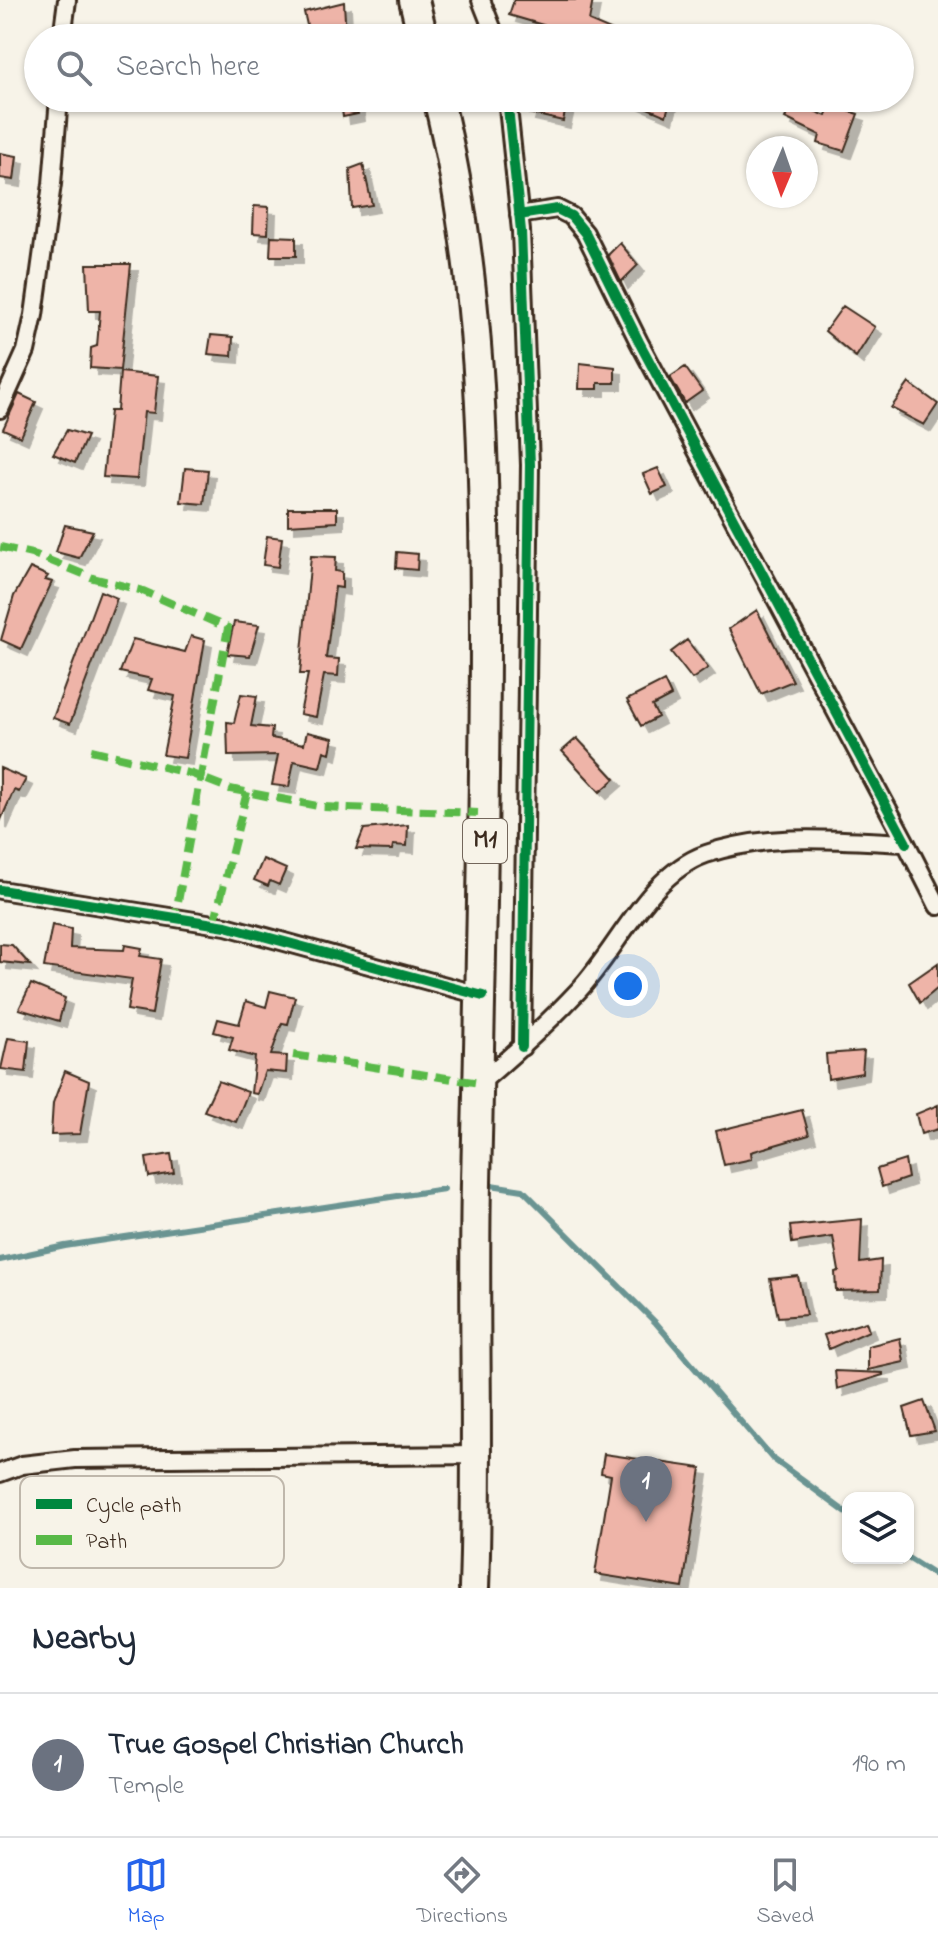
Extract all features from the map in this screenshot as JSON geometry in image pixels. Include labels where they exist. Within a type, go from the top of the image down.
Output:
[{"type":"highway","points":[[414,0],[420,24]]},
{"type":"highway","name":"M1","points":[[441,112],[461,215],[483,449],[483,996],[476,1185],[479,1455],[474,1588]]},
{"type":"street","points":[[64,24],[67,0]]},
{"type":"street","points":[[481,0],[490,24]]},
{"type":"street","points":[[0,409],[26,351],[34,315],[52,184],[58,112]]},
{"type":"street","points":[[508,112],[519,215],[530,465],[522,1047]]},
{"type":"street","points":[[519,215],[557,209],[571,216],[585,233],[639,342],[938,906]]},
{"type":"street","points":[[480,1083],[522,1047],[580,989],[665,880],[703,855],[757,841],[824,838],[906,843]]},
{"type":"street","points":[[0,890],[226,926],[483,996]]},
{"type":"street","points":[[0,1473],[22,1465],[75,1459],[479,1455]]},
{"type":"building","points":[[514,0],[593,0],[589,21],[596,24],[540,24],[509,15]]},
{"type":"building","points":[[344,2],[345,24],[307,24],[304,12]]},
{"type":"building","points":[[342,112],[358,112],[358,114],[343,117]]},
{"type":"building","points":[[528,112],[565,112],[563,121]]},
{"type":"building","points":[[788,112],[817,112],[826,116],[827,112],[858,114],[844,151],[818,143],[820,135],[785,118]]},
{"type":"building","points":[[0,153],[17,156],[14,180],[0,178]]},
{"type":"building","points":[[363,164],[372,205],[352,208],[350,169]]},
{"type":"building","points":[[254,206],[269,207],[268,234],[253,233]]},
{"type":"building","points":[[271,236],[296,237],[296,256],[270,256]]},
{"type":"building","points":[[620,243],[638,265],[621,282],[608,255]]},
{"type":"building","points":[[87,264],[131,264],[120,370],[90,368],[91,348],[97,346],[100,311],[89,311]]},
{"type":"building","points":[[843,306],[875,327],[856,357],[825,331]]},
{"type":"building","points":[[211,335],[233,337],[232,356],[208,354]]},
{"type":"building","points":[[580,363],[615,367],[615,383],[598,383],[598,389],[579,389]]},
{"type":"building","points":[[685,367],[702,391],[685,403],[670,377]]},
{"type":"building","points":[[120,372],[158,376],[154,413],[144,412],[137,479],[103,477],[110,411],[117,411]]},
{"type":"building","points":[[909,383],[938,404],[924,425],[891,408]]},
{"type":"building","points":[[19,394],[36,402],[21,437],[3,429]]},
{"type":"building","points":[[67,430],[87,436],[75,463],[53,454]]},
{"type":"building","points":[[185,468],[208,470],[204,504],[181,502]]},
{"type":"building","points":[[658,468],[667,487],[652,494],[643,474]]},
{"type":"building","points":[[288,508],[337,508],[337,522],[288,525]]},
{"type":"building","points":[[65,525],[93,531],[79,558],[56,552]]},
{"type":"building","points":[[267,536],[282,538],[278,567],[263,565]]},
{"type":"building","points":[[397,552],[418,554],[417,570],[396,568]]},
{"type":"building","points":[[311,556],[336,557],[335,571],[342,572],[342,588],[335,587],[326,658],[339,659],[338,676],[324,675],[316,717],[300,714],[308,674],[300,674]]},
{"type":"building","points":[[30,568],[48,576],[45,580],[52,582],[21,649],[1,640],[14,596]]},
{"type":"building","points":[[100,591],[117,598],[70,724],[53,718]]},
{"type":"building","points":[[757,610],[793,681],[761,694],[729,629]]},
{"type":"building","points":[[234,622],[259,625],[250,656],[227,654]]},
{"type":"building","points":[[191,636],[205,640],[185,758],[163,755],[175,696],[148,690],[152,679],[120,672],[133,639],[185,652]]},
{"type":"building","points":[[687,640],[708,668],[692,679],[671,652]]},
{"type":"building","points":[[664,681],[671,696],[652,706],[658,717],[641,726],[627,700]]},
{"type":"building","points":[[241,694],[257,696],[251,726],[272,728],[271,738],[304,744],[307,732],[333,738],[330,753],[324,751],[320,767],[294,761],[289,787],[272,785],[278,755],[228,756],[227,722],[234,723]]},
{"type":"building","points":[[577,738],[615,779],[600,792],[562,751]]},
{"type":"building","points":[[0,768],[26,779],[19,792],[14,790],[0,822]]},
{"type":"building","points":[[408,825],[407,846],[393,845],[392,850],[356,849],[364,829]]},
{"type":"building","points":[[263,859],[286,869],[279,885],[270,881],[268,886],[254,880]]},
{"type":"building","points":[[52,925],[71,929],[70,948],[124,950],[125,945],[142,948],[140,956],[161,959],[152,1014],[127,1010],[132,979],[44,967]]},
{"type":"building","points":[[0,944],[12,945],[30,965],[0,962]]},
{"type":"building","points":[[938,963],[938,988],[920,1003],[909,983]]},
{"type":"building","points":[[31,984],[65,998],[59,1021],[19,1009]]},
{"type":"building","points":[[270,991],[295,997],[288,1024],[282,1023],[271,1055],[287,1056],[286,1073],[265,1071],[257,1094],[251,1093],[255,1057],[229,1050],[233,1037],[214,1032],[218,1019],[239,1024],[246,1001],[266,1007]]},
{"type":"building","points":[[8,1038],[29,1041],[26,1072],[1,1069]]},
{"type":"building","points":[[864,1051],[862,1073],[828,1079],[826,1054]]},
{"type":"building","points":[[65,1071],[89,1081],[80,1134],[51,1135],[53,1103]]},
{"type":"building","points":[[218,1081],[248,1092],[236,1122],[204,1111]]},
{"type":"building","points":[[938,1105],[938,1129],[921,1134],[916,1114]]},
{"type":"building","points":[[802,1110],[809,1135],[751,1152],[752,1159],[724,1165],[716,1131]]},
{"type":"building","points":[[171,1154],[174,1173],[149,1177],[146,1158]]},
{"type":"building","points":[[905,1160],[908,1178],[882,1187],[877,1169]]},
{"type":"building","points":[[862,1219],[860,1263],[881,1260],[880,1290],[836,1291],[835,1272],[839,1271],[833,1237],[792,1243],[790,1226]]},
{"type":"building","points":[[798,1276],[806,1315],[778,1317],[770,1279]]},
{"type":"building","points":[[866,1322],[869,1331],[829,1349],[824,1335]]},
{"type":"building","points":[[900,1338],[904,1362],[868,1370],[868,1346]]},
{"type":"building","points":[[835,1371],[883,1373],[883,1375],[837,1389]]},
{"type":"building","points":[[924,1401],[935,1431],[911,1435],[904,1408]]},
{"type":"building","points":[[604,1454],[701,1468],[683,1588],[595,1574],[611,1475],[601,1473]]},
{"type":"waterway","points":[[491,1185],[523,1190],[656,1323],[772,1458],[842,1510]]},
{"type":"waterway","points":[[0,1260],[65,1246],[444,1189]]},
{"type":"waterway","points":[[914,1562],[938,1577]]},
{"type":"marked path","points":[[0,547],[36,555],[93,578],[143,591],[228,628],[175,918]]},
{"type":"marked path","points":[[91,750],[192,774],[230,789],[323,807],[478,813]]},
{"type":"marked path","points":[[214,924],[247,792]]},
{"type":"marked path","points":[[293,1055],[480,1083]]},
{"type":"cycle path","points":[[508,112],[521,231],[530,465],[522,1047]]},
{"type":"cycle path","points":[[519,215],[557,209],[571,216],[585,233],[639,342],[906,843]]},
{"type":"cycle path","points":[[0,890],[226,926],[483,996]]},
{"type":"place","name":"True Gospel Christian Church","points":[[646,1522]]}]
